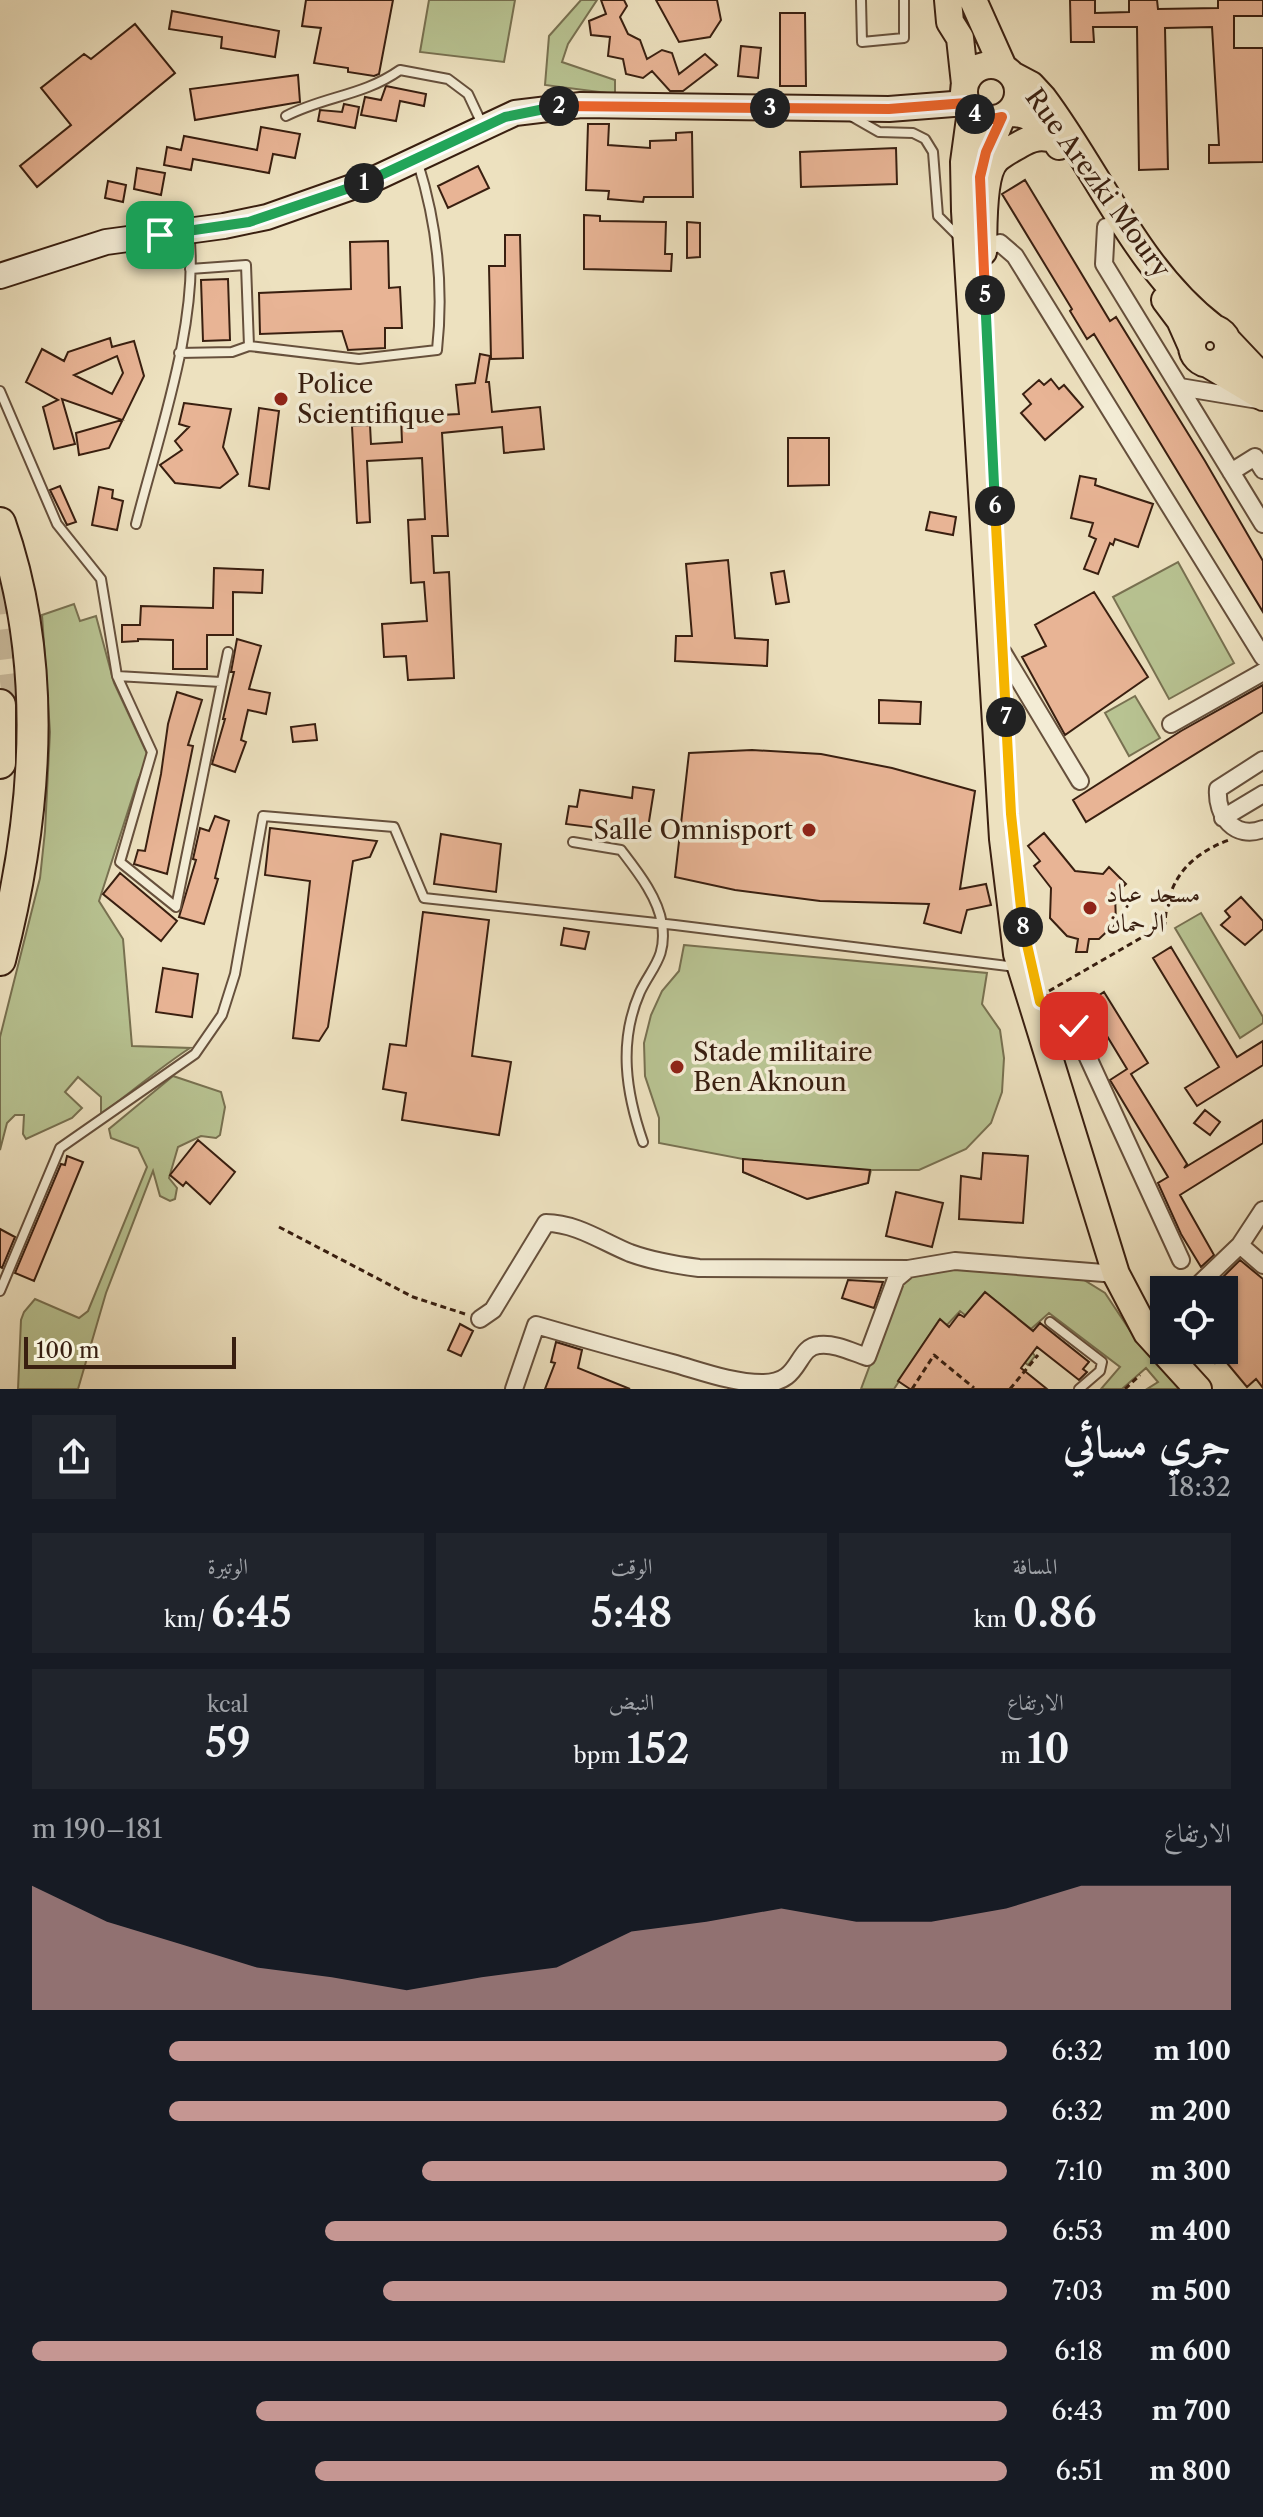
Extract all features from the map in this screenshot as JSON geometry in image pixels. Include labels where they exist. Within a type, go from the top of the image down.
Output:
[{"type":"highway","points":[[0,523],[26,620],[33,718],[26,838],[15,902],[0,960]]},
{"type":"highway","points":[[0,763],[9,705]]},
{"type":"highway","points":[[0,888],[16,795],[9,705]]},
{"type":"main road","points":[[948,0],[950,22],[960,38],[968,99],[986,119],[1005,115]]},
{"type":"main road","points":[[973,0],[1018,96],[986,152],[980,177],[975,253],[1003,839],[1021,968],[1116,1274],[1147,1333],[1198,1389]]},
{"type":"main road","points":[[1008,72],[992,65],[980,67],[971,74],[964,186],[975,253],[1017,876],[1027,951],[1039,1000],[1113,1240],[1132,1287],[1150,1311]]},
{"type":"main road","name":"Rue Arezki Moury","points":[[1008,72],[1031,85],[1043,98],[1128,231],[1187,304],[1227,336],[1263,378]]},
{"type":"main road","name":"Rue Arezki Moury","points":[[1005,115],[1025,114],[1056,140],[1106,227],[1176,313],[1200,356]]},
{"type":"main road","points":[[975,253],[991,167],[996,159],[1031,139],[1056,140]]},
{"type":"main road","points":[[1200,356],[1224,358],[1227,336]]},
{"type":"main road","points":[[1200,356],[1263,399]]},
{"type":"main road","points":[[1192,1364],[1214,1389]]},
{"type":"street","points":[[0,274],[70,253],[96,252],[189,231],[249,222],[295,208],[350,189],[515,113],[581,105],[840,109],[940,107],[968,99]]},
{"type":"street","points":[[1106,227],[1104,264],[1263,524]]},
{"type":"street","points":[[975,253],[1000,243],[1015,256],[1263,657]]},
{"type":"street","points":[[0,289],[70,253]]},
{"type":"street","points":[[1180,387],[1263,399]]},
{"type":"street","points":[[1231,472],[1255,457],[1263,470]]},
{"type":"street","points":[[1003,653],[1080,781]]},
{"type":"street","points":[[1171,724],[1260,681]]},
{"type":"street","points":[[1255,831],[1236,829],[1223,818],[1217,799],[1218,789],[1263,760]]},
{"type":"street","points":[[1223,818],[1263,794]]},
{"type":"street","points":[[1039,1000],[1068,1014],[1181,1260]]},
{"type":"street","points":[[1208,1276],[1240,1245],[1263,1210]]},
{"type":"street","points":[[480,1319],[493,1310],[546,1223],[561,1223],[631,1253],[699,1268],[908,1269],[955,1261],[1116,1274]]},
{"type":"street","points":[[1240,1245],[1263,1265]]},
{"type":"street","points":[[514,1389],[536,1325],[720,1376],[764,1383],[792,1374],[807,1350],[816,1345],[830,1345],[867,1357],[896,1279],[908,1269]]},
{"type":"lane","points":[[861,0],[862,42],[904,38],[904,0]]},
{"type":"lane","points":[[286,116],[314,101],[350,96],[378,86],[400,70],[448,79],[468,94],[484,127]]},
{"type":"lane","points":[[840,109],[875,130],[913,133],[925,139],[933,152],[938,216],[975,253]]},
{"type":"lane","points":[[179,353],[232,352],[249,346],[359,359],[437,350],[438,244],[427,187],[417,159]]},
{"type":"lane","points":[[136,524],[179,353],[190,269],[189,231]]},
{"type":"lane","points":[[190,269],[246,265],[249,346]]},
{"type":"lane","points":[[0,391],[57,524],[101,579],[117,676],[152,752],[120,862],[176,907],[228,652]]},
{"type":"lane","points":[[117,676],[221,682]]},
{"type":"lane","points":[[0,1291],[60,1148],[195,1054],[222,1015],[235,974],[263,816],[394,827],[424,898],[1021,968]]},
{"type":"lane","points":[[573,842],[621,850],[645,882],[662,924],[660,960],[640,993],[625,1059],[629,1103],[643,1142]]},
{"type":"lane","points":[[1050,1322],[1102,1362],[1100,1371],[1079,1389]]},
{"type":"path","points":[[1039,1000],[1165,924],[1166,904],[1173,883],[1189,864],[1216,845],[1255,831]]},
{"type":"path","points":[[279,1227],[413,1297],[480,1319]]},
{"type":"path","points":[[912,1389],[934,1355],[974,1388]]},
{"type":"path","points":[[1010,1389],[1038,1355]]},
{"type":"path","points":[[1125,1389],[1140,1375]]},
{"type":"green space","points":[[429,0],[515,0],[504,62],[420,52]]},
{"type":"green space","points":[[581,0],[597,0],[568,44],[562,62],[615,80],[615,94],[545,85],[549,36]]},
{"type":"green space","points":[[1178,562],[1234,663],[1169,699],[1113,597]]},
{"type":"green space","points":[[74,604],[80,621],[96,616],[114,683],[149,758],[138,780],[99,901],[123,939],[132,1046],[190,1048],[101,1114],[101,1097],[78,1077],[65,1092],[82,1108],[72,1118],[26,1139],[23,1134],[24,1115],[15,1115],[7,1123],[0,1150],[0,1037],[40,878],[45,831],[50,732],[42,615]]},
{"type":"green space","points":[[1135,696],[1160,738],[1129,756],[1105,713]]},
{"type":"green space","points":[[1201,913],[1263,1017],[1263,1023],[1240,1038],[1175,928]]},
{"type":"green space","points":[[684,945],[987,973],[982,1004],[1000,1030],[1004,1058],[1002,1092],[991,1123],[966,1149],[919,1170],[871,1170],[868,1183],[808,1199],[743,1172],[743,1159],[659,1143],[659,1118],[645,1076],[644,1043],[651,1015],[662,991],[679,971]]},
{"type":"green space","points":[[173,1076],[221,1092],[225,1107],[220,1135],[216,1138],[201,1136],[178,1147],[169,1178],[177,1188],[175,1199],[170,1201],[160,1196],[153,1171],[106,1293],[78,1389],[18,1389],[24,1312],[35,1299],[79,1318],[88,1311],[147,1167],[138,1148],[111,1138],[109,1129]]},
{"type":"green space","points":[[945,1268],[1084,1280],[1105,1293],[1150,1355],[1150,1364],[1159,1364],[1182,1389],[1147,1389],[1158,1382],[1146,1368],[1122,1389],[1101,1389],[1120,1367],[1049,1313],[1031,1329],[985,1292],[1035,1356],[1028,1365],[960,1311],[947,1325],[939,1320],[894,1389],[861,1389],[899,1287],[911,1275]]},
{"type":"building","points":[[306,0],[393,0],[379,74],[348,72],[348,68],[314,63],[321,28],[302,26]]},
{"type":"building","points":[[601,0],[624,0],[627,6],[620,17],[628,34],[640,40],[647,59],[662,50],[672,53],[679,74],[705,54],[717,65],[683,91],[670,91],[652,71],[643,78],[626,74],[623,59],[608,56],[610,37],[591,35],[589,21],[606,14]]},
{"type":"building","points":[[656,0],[717,0],[721,20],[710,37],[679,42]]},
{"type":"building","points":[[1070,0],[1095,0],[1095,13],[1129,12],[1129,0],[1157,0],[1158,9],[1218,8],[1218,0],[1263,0],[1263,16],[1234,16],[1234,48],[1263,48],[1263,162],[1209,163],[1209,145],[1219,145],[1212,27],[1165,28],[1168,169],[1139,170],[1137,27],[1093,27],[1094,42],[1071,42]]},
{"type":"building","points":[[172,11],[279,31],[275,57],[221,48],[222,37],[169,29]]},
{"type":"building","points":[[780,13],[805,13],[806,86],[780,86]]},
{"type":"building","points":[[135,24],[175,73],[37,187],[20,166],[71,125],[41,88],[84,54],[91,59]]},
{"type":"building","points":[[741,46],[761,48],[758,78],[738,76]]},
{"type":"building","points":[[298,75],[300,102],[195,120],[190,89]]},
{"type":"building","points":[[386,86],[426,94],[424,106],[400,101],[396,121],[361,115],[365,97],[381,100]]},
{"type":"building","points":[[344,104],[359,107],[355,128],[318,121],[320,110],[342,112]]},
{"type":"building","points":[[588,124],[609,124],[608,145],[650,148],[650,141],[676,140],[676,133],[692,132],[693,197],[644,197],[643,202],[608,199],[609,191],[586,190]]},
{"type":"building","points":[[261,127],[300,134],[295,158],[273,154],[269,173],[193,159],[191,170],[164,165],[167,147],[181,150],[184,136],[257,150]]},
{"type":"building","points":[[896,148],[897,184],[801,187],[800,152]]},
{"type":"building","points":[[478,166],[489,188],[448,208],[438,186]]},
{"type":"building","points":[[137,168],[165,173],[161,195],[134,189]]},
{"type":"building","points":[[1025,180],[1110,321],[1116,317],[1263,561],[1263,612],[1094,334],[1087,339],[1002,194]]},
{"type":"building","points":[[108,181],[126,185],[123,202],[105,198]]},
{"type":"building","points":[[584,215],[600,216],[600,221],[666,222],[665,254],[672,254],[671,271],[584,269]]},
{"type":"building","points":[[687,222],[700,223],[700,257],[687,258]]},
{"type":"building","points":[[505,235],[520,235],[523,358],[491,359],[489,266],[505,266]]},
{"type":"building","points":[[388,241],[389,288],[400,287],[402,328],[385,328],[385,348],[348,350],[342,331],[260,334],[259,293],[351,289],[350,242]]},
{"type":"building","points":[[228,279],[230,340],[203,341],[201,280]]},
{"type":"building","points":[[110,338],[112,347],[134,341],[144,376],[109,448],[79,455],[76,433],[122,420],[62,399],[75,444],[54,449],[43,407],[58,400],[26,382],[42,349],[64,361],[68,352]],"holes":[[[117,356],[123,373],[112,394],[74,375]]]},
{"type":"building","points":[[480,354],[490,356],[486,382],[489,382],[492,412],[540,407],[544,449],[504,453],[502,427],[442,433],[448,536],[432,536],[434,573],[449,572],[454,678],[408,680],[406,656],[384,657],[382,624],[427,621],[424,582],[411,583],[408,520],[425,519],[422,458],[367,461],[370,522],[357,523],[352,426],[370,425],[371,444],[402,442],[401,417],[459,414],[456,385],[475,383]]},
{"type":"building","points":[[1051,379],[1059,389],[1064,385],[1083,407],[1045,440],[1021,413],[1031,404],[1023,394],[1039,380],[1044,385]]},
{"type":"building","points":[[184,403],[231,409],[223,447],[238,474],[220,488],[175,483],[160,465],[182,450],[175,441],[189,427],[179,424]]},
{"type":"building","points":[[259,408],[279,411],[269,489],[249,486]]},
{"type":"building","points":[[788,438],[829,438],[829,485],[788,486]]},
{"type":"building","points":[[1080,476],[1096,479],[1095,485],[1153,504],[1138,547],[1115,539],[1113,545],[1110,543],[1098,574],[1084,569],[1096,539],[1089,536],[1093,523],[1071,518]]},
{"type":"building","points":[[60,486],[76,522],[67,525],[50,490]]},
{"type":"building","points":[[99,487],[113,490],[112,498],[123,501],[117,530],[92,525]]},
{"type":"building","points":[[930,512],[956,517],[953,535],[926,530]]},
{"type":"building","points":[[728,560],[735,638],[768,640],[767,666],[675,661],[676,636],[692,636],[686,564]]},
{"type":"building","points":[[214,568],[263,570],[262,593],[233,592],[233,635],[207,635],[207,669],[173,669],[173,640],[122,642],[122,625],[140,625],[141,606],[213,608]]},
{"type":"building","points":[[784,571],[789,602],[776,604],[771,573]]},
{"type":"building","points":[[1094,592],[1148,677],[1065,735],[1022,657],[1046,646],[1035,625]]},
{"type":"building","points":[[237,639],[261,646],[249,689],[270,693],[266,714],[248,710],[241,740],[246,742],[235,772],[212,764],[225,719]]},
{"type":"building","points":[[1263,685],[1263,712],[1086,822],[1073,800],[1181,731]]},
{"type":"building","points":[[177,692],[202,700],[188,745],[193,746],[167,874],[134,864],[138,850],[145,851],[168,724]]},
{"type":"building","points":[[879,700],[921,702],[920,724],[879,723]]},
{"type":"building","points":[[315,724],[317,740],[293,742],[291,727]]},
{"type":"building","name":"Salle Omnisport","points":[[752,750],[821,754],[892,768],[975,791],[960,889],[986,884],[991,905],[967,910],[961,933],[924,923],[929,904],[820,901],[735,890],[675,877],[689,753]]},
{"type":"building","points":[[633,787],[654,790],[647,834],[566,824],[569,806],[577,807],[580,790],[632,798]]},
{"type":"building","points":[[215,816],[229,821],[215,878],[218,879],[204,924],[179,917],[196,860],[193,859],[200,828],[209,831]]},
{"type":"building","points":[[270,828],[377,841],[370,857],[353,861],[328,1027],[319,1041],[293,1038],[310,881],[265,875]]},
{"type":"building","points":[[1044,833],[1075,871],[1103,874],[1109,867],[1126,884],[1115,894],[1116,923],[1099,939],[1089,939],[1087,952],[1076,952],[1078,939],[1067,936],[1050,918],[1051,888],[1034,866],[1040,861],[1028,846]]},
{"type":"building","points":[[441,834],[501,844],[496,892],[434,884]]},
{"type":"building","points":[[120,873],[177,921],[161,941],[103,894]]},
{"type":"building","points":[[1241,897],[1263,921],[1263,929],[1245,945],[1221,925],[1230,917],[1225,911]]},
{"type":"building","points":[[423,912],[489,920],[472,1056],[511,1062],[499,1135],[402,1120],[406,1093],[383,1089],[390,1044],[406,1046]]},
{"type":"building","points":[[564,928],[589,932],[585,949],[561,945]]},
{"type":"building","points":[[1171,947],[1237,1057],[1263,1041],[1263,1065],[1197,1106],[1185,1088],[1219,1067],[1153,958]]},
{"type":"building","points":[[163,968],[198,974],[192,1017],[156,1012]]},
{"type":"building","points":[[1104,992],[1148,1063],[1131,1074],[1187,1164],[1184,1168],[1263,1120],[1263,1143],[1180,1195],[1214,1255],[1201,1267],[1181,1234],[1158,1183],[1168,1177],[1110,1080],[1127,1069],[1087,1003]]},
{"type":"building","points":[[1205,1110],[1220,1122],[1210,1135],[1194,1123]]},
{"type":"building","points":[[198,1140],[235,1172],[210,1204],[186,1182],[183,1186],[170,1175]]},
{"type":"building","points":[[983,1153],[1028,1156],[1023,1223],[959,1219],[961,1176],[981,1179]]},
{"type":"building","points":[[67,1156],[83,1162],[34,1281],[15,1273]]},
{"type":"building","points":[[743,1159],[870,1170],[868,1183],[807,1199],[743,1172]]},
{"type":"building","points":[[896,1192],[943,1203],[932,1247],[886,1236]]},
{"type":"building","points":[[0,1229],[15,1237],[2,1268],[0,1267]]},
{"type":"building","points":[[1240,1260],[1263,1279],[1263,1388],[1256,1379],[1247,1387],[1228,1364],[1238,1364],[1238,1276],[1224,1276]]},
{"type":"building","points":[[848,1280],[883,1282],[874,1308],[842,1298]]},
{"type":"building","points":[[985,1292],[1033,1331],[1040,1323],[1089,1362],[1083,1369],[1087,1372],[1079,1380],[1037,1347],[1021,1368],[1047,1389],[910,1389],[898,1381],[940,1319],[949,1327],[959,1314],[964,1317]]},
{"type":"building","points":[[460,1324],[473,1331],[461,1356],[448,1350]]},
{"type":"building","points":[[556,1342],[582,1350],[578,1368],[630,1389],[545,1389],[555,1363],[551,1362]]},
{"type":"tunnel","points":[[3,584],[18,705]]},
{"type":"place","name":"Police Scientifique","points":[[281,399]]},
{"type":"place","name":"Salle Omnisport","points":[[809,830]]},
{"type":"place","name":"مسجد عباد الرحمان","points":[[1090,908]]},
{"type":"place","name":"Stade militaire Ben Aknoun","points":[[677,1067]]},
{"type":"route","points":[[160,235],[249,222],[339,194],[505,117],[543,108],[581,105],[889,109],[966,103],[971,111],[981,117],[1002,117],[982,164],[979,211],[1011,814],[1022,919],[1040,1002],[1068,1014],[1074,1026]]}]
